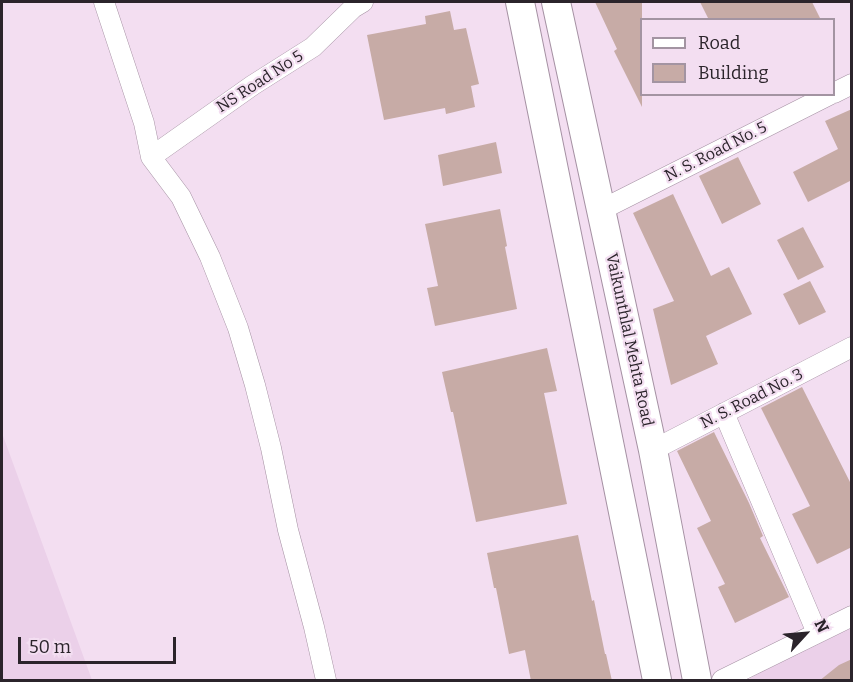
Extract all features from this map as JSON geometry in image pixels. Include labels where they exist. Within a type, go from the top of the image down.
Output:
[{"type":"main road","points":[[520,2],[657,681]]},
{"type":"main road","name":"Vaikunthlal Mehta Road","points":[[556,2],[653,450],[697,681]]},
{"type":"street","points":[[104,2],[144,123],[151,157],[181,197],[210,257],[238,328],[258,395],[288,530],[326,681]]},
{"type":"street","name":"NS Road No 5","points":[[151,157],[253,85],[314,47],[353,8],[363,2]]},
{"type":"street","name":"N. S. Road No. 5","points":[[835,92],[852,84]]},
{"type":"street","name":"N. S. Road No. 5","points":[[601,210],[828,96]]},
{"type":"street","name":"N. S. Road No. 3","points":[[653,450],[852,347]]},
{"type":"street","points":[[724,413],[817,633]]},
{"type":"street","points":[[722,681],[852,616]]},
{"type":"shaded area","points":[[2,433],[92,680],[2,680]]},
{"type":"shaded area","points":[[851,628],[851,680],[748,680],[767,667]]},
{"type":"building","points":[[595,2],[642,2],[640,96],[642,96],[642,107],[614,51],[617,49]]},
{"type":"building","points":[[700,2],[812,2],[820,18],[708,18]]},
{"type":"building","points":[[450,11],[454,30],[466,28],[479,84],[471,86],[475,107],[446,114],[445,108],[384,120],[367,35],[426,24],[425,16]]},
{"type":"building","points":[[852,109],[852,180],[808,202],[793,172],[838,149],[825,121]]},
{"type":"building","points":[[496,142],[502,173],[443,186],[438,155]]},
{"type":"building","points":[[738,157],[761,204],[722,224],[699,176]]},
{"type":"building","points":[[673,194],[711,276],[729,267],[752,314],[706,336],[718,364],[671,385],[653,309],[674,301],[633,213]]},
{"type":"building","points":[[500,209],[517,309],[435,326],[427,288],[438,286],[425,224]]},
{"type":"building","points":[[803,227],[824,267],[798,280],[777,240]]},
{"type":"building","points":[[810,281],[826,312],[799,325],[783,294]]},
{"type":"building","points":[[547,348],[557,391],[544,393],[567,504],[476,522],[453,412],[451,412],[442,372]]},
{"type":"building","points":[[802,387],[852,486],[852,547],[817,564],[792,514],[810,506],[761,408]]},
{"type":"building","points":[[714,432],[749,503],[763,536],[760,538],[789,597],[735,623],[718,587],[725,584],[697,528],[711,521],[677,451]]},
{"type":"building","points":[[578,535],[612,681],[531,681],[525,650],[509,654],[487,553]]},
{"type":"building","points":[[852,659],[852,681],[819,681],[839,665]]}]
